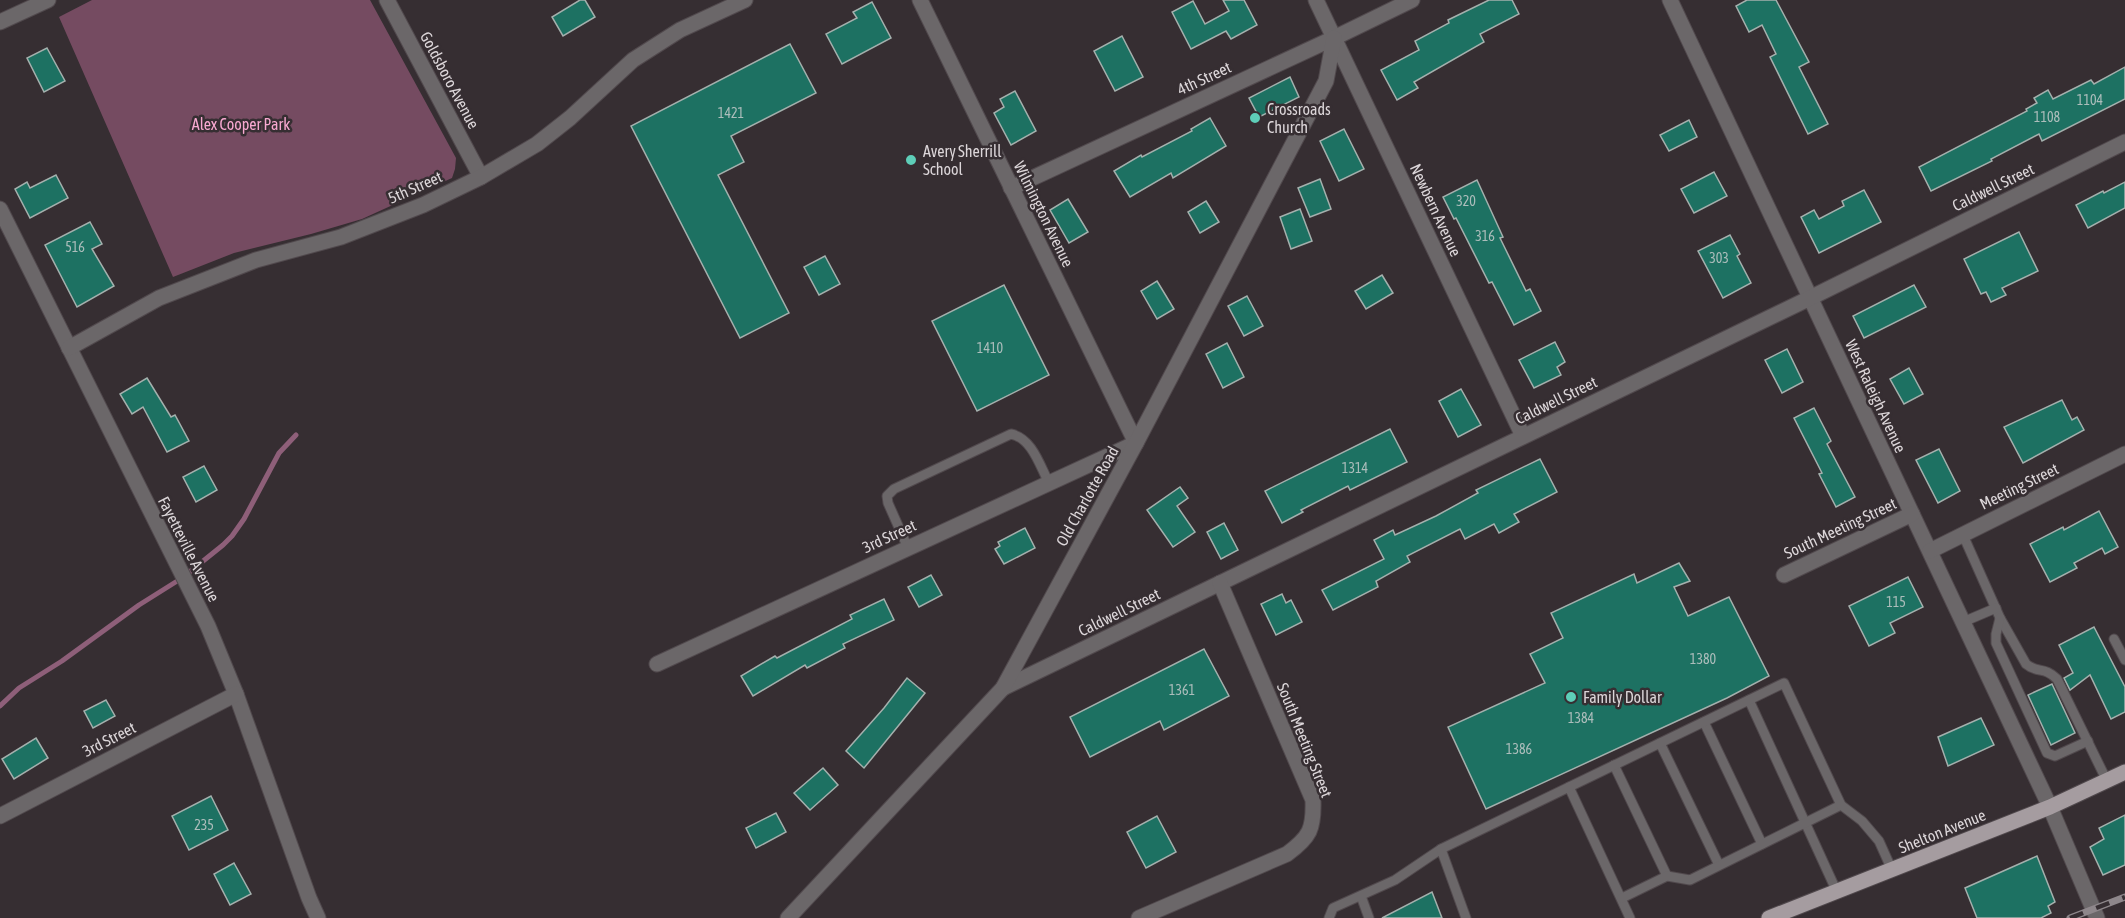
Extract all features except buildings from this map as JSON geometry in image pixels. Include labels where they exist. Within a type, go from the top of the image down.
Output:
[{"type":"main road","name":"Shelton Avenue","points":[[1769,918],[2050,807],[2125,772]]},
{"type":"street","points":[[0,22],[48,0]]},
{"type":"street","name":"Goldsboro Avenue","points":[[387,0],[481,177]]},
{"type":"street","name":"5th Street","points":[[69,348],[159,298],[256,260],[340,237],[423,205],[481,177],[537,144],[570,118],[633,60],[680,30],[744,0]]},
{"type":"street","name":"Wilmington Avenue","points":[[920,0],[1136,443]]},
{"type":"street","name":"Newbern Avenue","points":[[1316,0],[1523,436]]},
{"type":"street","name":"4th Street","points":[[1011,188],[1412,0]]},
{"type":"street","name":"West Raleigh Avenue","points":[[1670,0],[2050,807],[2097,918]]},
{"type":"street","name":"Old Charlotte Road","points":[[788,918],[1003,688],[1136,443],[1326,81],[1334,38]]},
{"type":"street","name":"Caldwell Street","points":[[1003,688],[1810,298],[2125,142]]},
{"type":"street","name":"Fayetteville Avenue","points":[[0,209],[208,626],[236,694],[318,918]]},
{"type":"street","name":"3rd Street","points":[[657,664],[1136,443]]},
{"type":"street","name":"Meeting Street","points":[[1930,551],[2125,454]]},
{"type":"street","name":"South Meeting Street","points":[[1784,575],[1912,514]]},
{"type":"street","name":"South Meeting Street","points":[[1138,918],[1287,854],[1305,841],[1314,822],[1313,800],[1220,583]]},
{"type":"street","name":"3rd Street","points":[[0,816],[236,694]]},
{"type":"lane","points":[[908,548],[887,496],[894,489],[1011,434],[1020,436],[1028,443],[1049,483]]},
{"type":"lane","points":[[1963,535],[2000,618],[2026,664],[2032,669],[2049,671],[2057,679],[2107,781]]},
{"type":"lane","points":[[1963,621],[1996,608]]},
{"type":"lane","points":[[2000,618],[1996,644],[2047,753],[2055,756],[2088,741]]},
{"type":"lane","points":[[2114,639],[2125,660]]},
{"type":"lane","points":[[1992,683],[2010,675]]},
{"type":"lane","points":[[1329,918],[1333,908],[1395,880],[1441,849],[1784,683],[1841,805],[1862,821],[1878,841],[1892,870]]},
{"type":"lane","points":[[1749,700],[1837,892]]},
{"type":"lane","points":[[1704,722],[1762,844]]},
{"type":"lane","points":[[2023,750],[2041,742]]},
{"type":"lane","points":[[1660,743],[1719,866]]},
{"type":"lane","points":[[1614,765],[1667,876]]},
{"type":"lane","points":[[1569,787],[1630,918]]},
{"type":"lane","points":[[1622,898],[1667,876],[1689,880],[1841,805]]},
{"type":"lane","points":[[1441,849],[1466,918]]},
{"type":"lane","points":[[1361,896],[1370,918]]},
{"type":"green space","name":"Alex Cooper Park","points":[[92,0],[370,0],[456,158],[452,178],[362,219],[234,253],[173,277],[59,17]]},
{"type":"waterway","points":[[0,706],[19,688],[182,578],[223,545],[244,519],[279,453],[296,435]]},
{"type":"railway","points":[[2070,918],[2125,897]]},
{"type":"place","name":"Crossroads Church","points":[[1255,118]]},
{"type":"place","name":"Avery Sherrill School","points":[[911,160]]},
{"type":"place","name":"Family Dollar","points":[[1571,697]]}]
